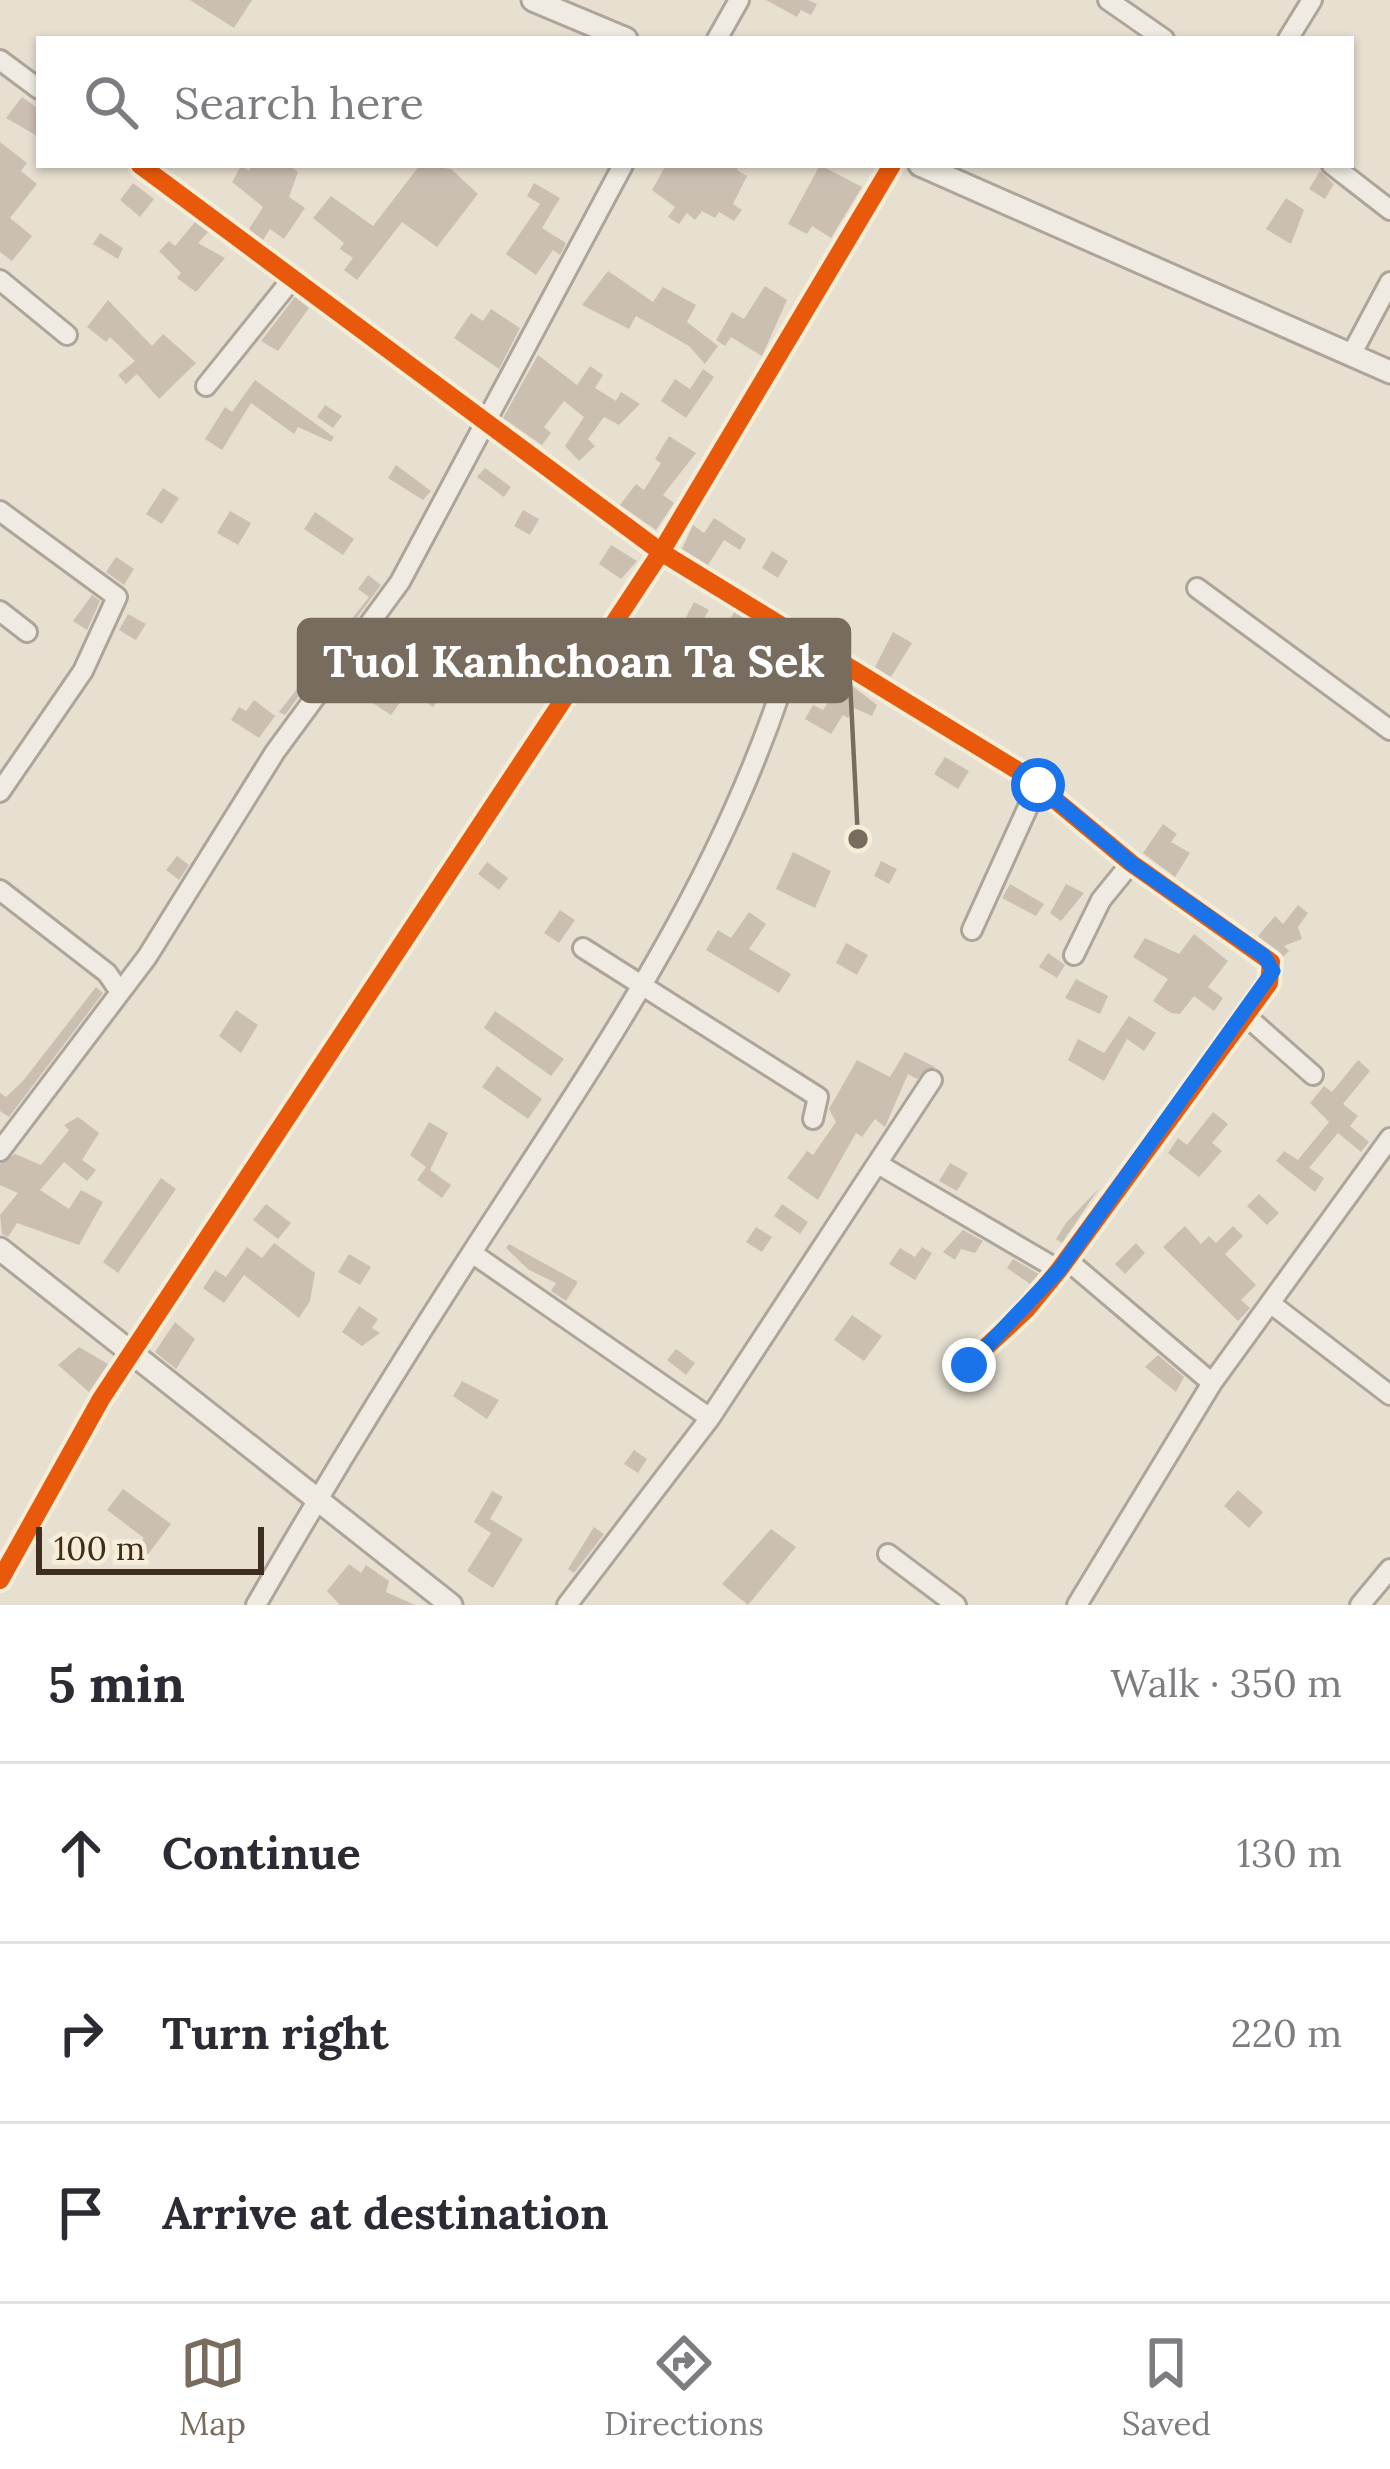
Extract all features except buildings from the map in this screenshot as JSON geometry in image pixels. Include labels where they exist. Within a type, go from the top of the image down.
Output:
[{"type":"street","points":[[533,0],[619,36]]},
{"type":"street","points":[[719,36],[739,0]]},
{"type":"street","points":[[1108,0],[1160,36]]},
{"type":"street","points":[[1290,36],[1312,0]]},
{"type":"street","points":[[0,60],[36,87]]},
{"type":"street","points":[[144,168],[661,552],[798,631],[1038,785],[1131,863],[1271,962],[1269,983],[1063,1265],[1026,1310],[959,1372]]},
{"type":"street","points":[[0,1151],[121,992],[275,752],[400,582],[621,168]]},
{"type":"street","points":[[0,1580],[131,1352],[661,552],[890,168]]},
{"type":"street","points":[[927,168],[1390,372]]},
{"type":"street","points":[[1336,168],[1390,210]]},
{"type":"street","points":[[206,386],[292,279]]},
{"type":"street","points":[[0,280],[67,335]]},
{"type":"street","points":[[1351,355],[1390,282]]},
{"type":"street","points":[[0,511],[117,597],[83,671],[0,792]]},
{"type":"street","points":[[1197,588],[1390,730]]},
{"type":"street","points":[[0,611],[26,632]]},
{"type":"street","points":[[256,1605],[315,1502],[646,985],[737,812],[781,690],[774,683],[798,631]]},
{"type":"street","points":[[972,930],[1038,785]]},
{"type":"street","points":[[1075,955],[1101,900],[1131,863]]},
{"type":"street","points":[[0,890],[107,973],[121,992]]},
{"type":"street","points":[[583,948],[818,1097],[814,1119]]},
{"type":"street","points":[[1246,1016],[1313,1076]]},
{"type":"street","points":[[567,1605],[710,1418],[932,1080]]},
{"type":"street","points":[[1077,1605],[1212,1383],[1390,1138]]},
{"type":"street","points":[[878,1164],[1063,1265],[1212,1383]]},
{"type":"street","points":[[0,1249],[451,1605]]},
{"type":"street","points":[[472,1253],[710,1418]]},
{"type":"street","points":[[1270,1303],[1390,1394]]},
{"type":"street","points":[[888,1554],[956,1605]]},
{"type":"street","points":[[1360,1605],[1386,1581]]},
{"type":"cycle path","points":[[144,168],[661,552],[1025,775],[1131,863],[1271,962],[1269,983],[1059,1270],[1026,1310],[959,1372]]},
{"type":"cycle path","points":[[0,1580],[101,1399],[661,552],[890,168]]},
{"type":"place","name":"Tuol Kanhchoan Ta Sek","points":[[858,839]]},
{"type":"route","points":[[969,1365],[1059,1270],[1246,1016],[1273,971],[1264,956],[1131,863],[1038,785]]}]
